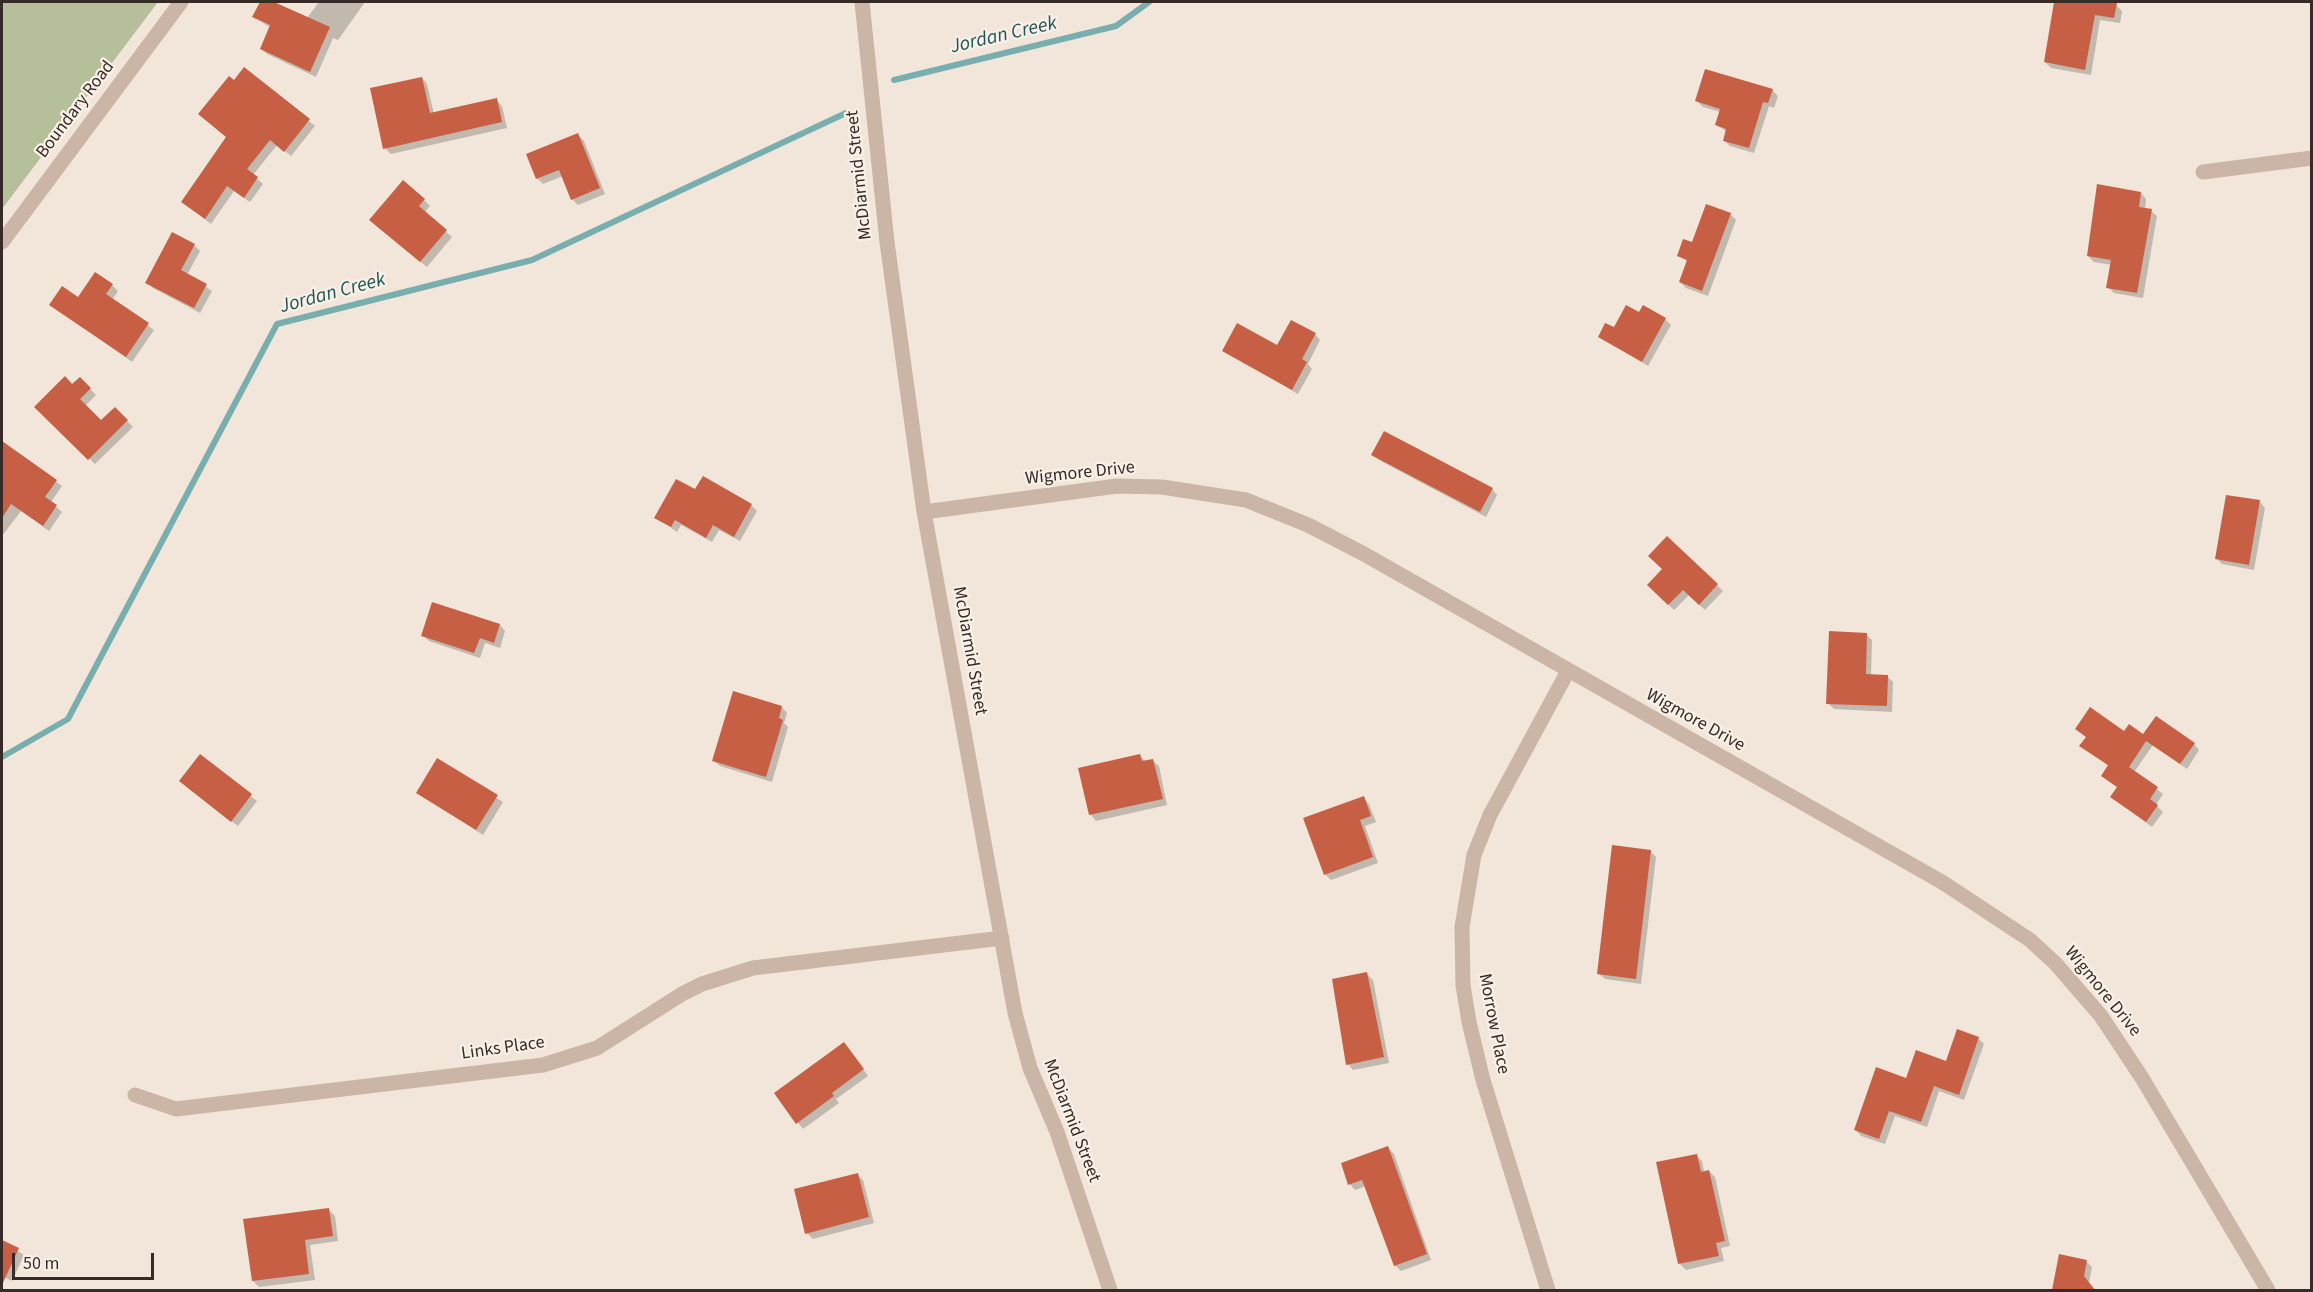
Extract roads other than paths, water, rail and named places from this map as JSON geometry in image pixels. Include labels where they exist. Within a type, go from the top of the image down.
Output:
[{"type":"street","name":"Boundary Road","points":[[2,242],[181,2]]},
{"type":"street","name":"McDiarmid Street","points":[[862,2],[886,242],[924,512],[1022,1045],[1041,1098],[1057,1132],[1110,1290]]},
{"type":"street","points":[[2203,172],[2312,158]]},
{"type":"street","name":"Wigmore Drive","points":[[924,512],[1117,486],[1162,487],[1246,500],[1308,525],[1364,554],[1568,672],[1942,882],[2030,940],[2079,989],[2118,1040],[2268,1290]]},
{"type":"street","name":"Morrow Place","points":[[1548,1290],[1483,1080],[1469,1022],[1463,985],[1461,927],[1474,855],[1486,823],[1510,774],[1568,672]]},
{"type":"street","name":"Links Place","points":[[135,1095],[176,1109],[543,1065],[597,1048],[682,994],[702,984],[753,968],[1002,938]]},
{"type":"waterway","name":"Jordan Creek","points":[[894,80],[1116,26],[1149,2]]},
{"type":"waterway","name":"Jordan Creek","points":[[2,757],[68,719],[277,324],[532,260],[846,113]]}]
